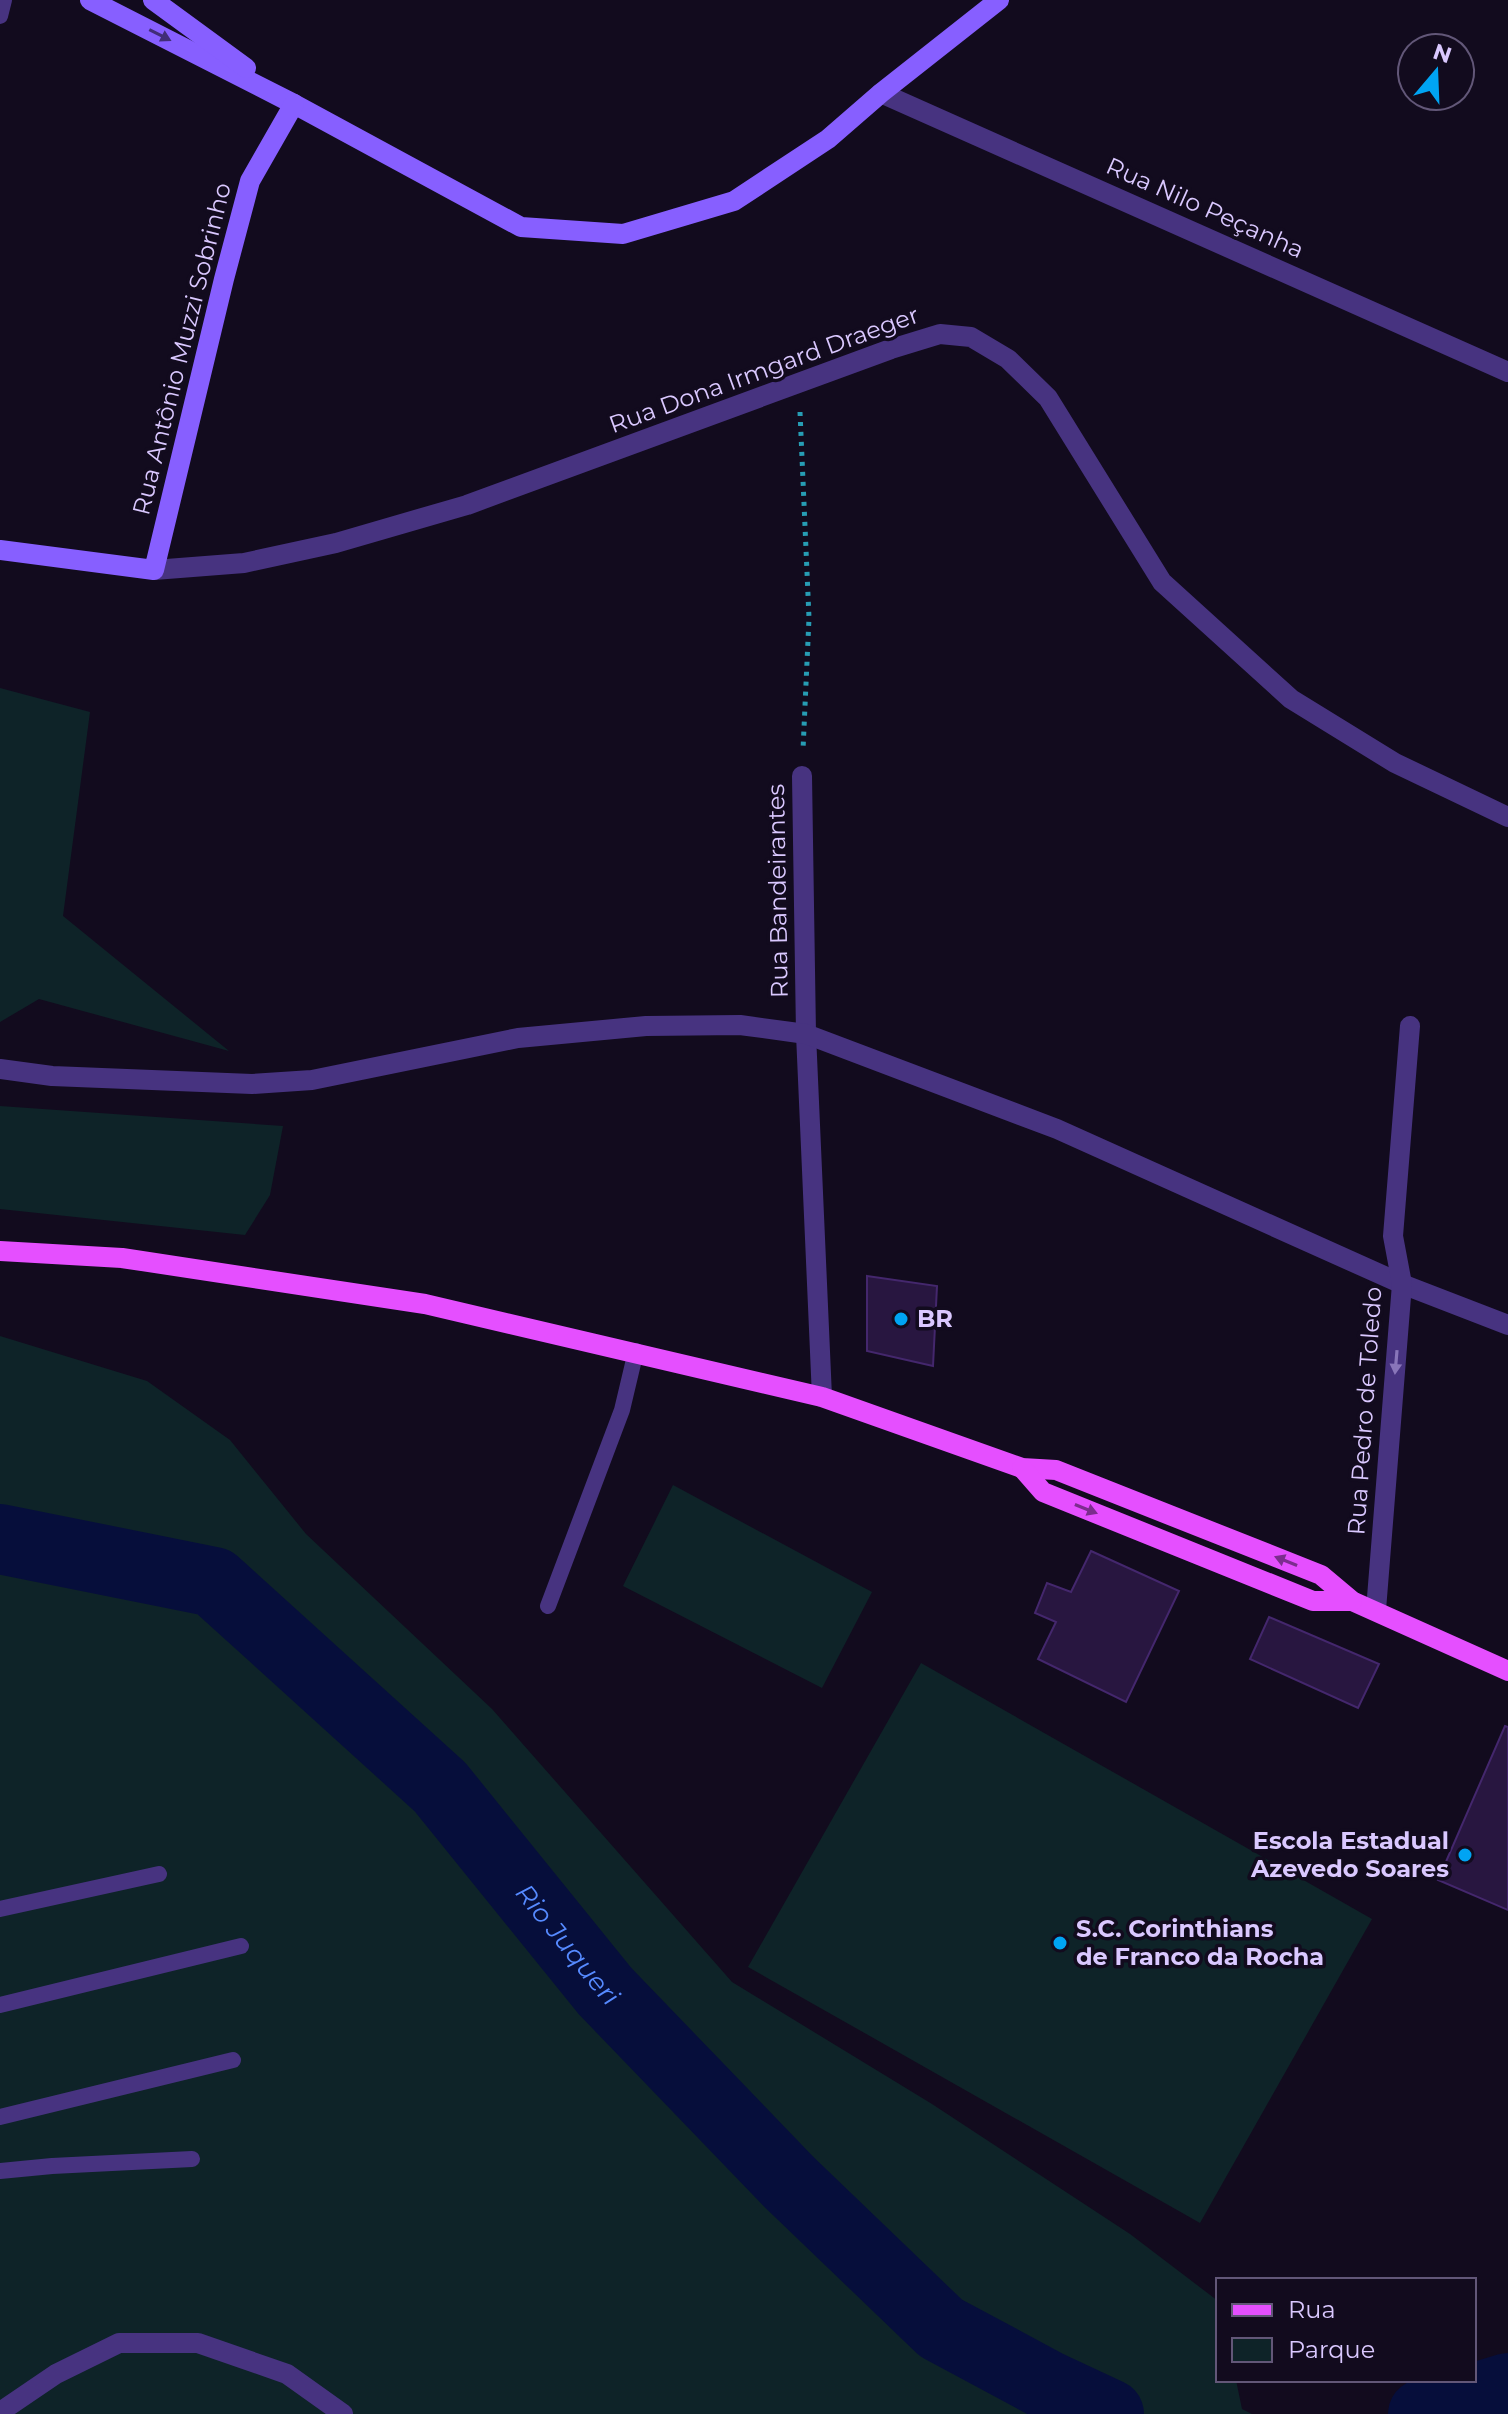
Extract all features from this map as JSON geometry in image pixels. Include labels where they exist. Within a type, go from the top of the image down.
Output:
[{"type":"main road","points":[[90,0],[294,104],[521,227],[623,234],[734,201],[828,139],[999,0]]},
{"type":"main road","points":[[153,0],[294,104]]},
{"type":"main road","name":"Rua Antônio Muzzi Sobrinho","points":[[154,570],[250,181],[294,104]]},
{"type":"main road","name":"Rua Dona Irmgard Draeger","points":[[0,550],[154,570]]},
{"type":"main road","points":[[0,1251],[122,1258],[410,1302],[636,1351],[822,1397],[1022,1468],[1043,1492],[1313,1601],[1352,1601],[1376,1610],[1508,1671]]},
{"type":"street","name":"Rua Nilo Peçanha","points":[[881,93],[1508,372]]},
{"type":"street","name":"Rua Dona Irmgard Draeger","points":[[154,570],[244,563],[336,543],[481,500],[891,349],[940,334],[971,337],[1008,359],[1048,398],[1162,582],[1291,699],[1395,763],[1508,817]]},
{"type":"street","name":"Rua Bandeirantes","points":[[802,776],[806,1034],[822,1397]]},
{"type":"street","points":[[0,1069],[52,1076],[252,1084],[312,1080],[518,1038],[632,1027],[740,1025],[806,1034],[1057,1129],[1402,1284],[1508,1325]]},
{"type":"street","name":"Rua Pedro de Toledo","points":[[1376,1610],[1402,1284],[1393,1236],[1410,1026]]},
{"type":"street","points":[[0,2412],[56,2374],[119,2343],[198,2343],[287,2374],[343,2414]]},
{"type":"lane","points":[[0,16],[4,0]]},
{"type":"lane","points":[[548,1606],[622,1410],[636,1351]]},
{"type":"lane","points":[[0,1909],[159,1874]]},
{"type":"lane","points":[[0,2005],[241,1946]]},
{"type":"lane","points":[[0,2117],[233,2060]]},
{"type":"lane","points":[[0,2171],[192,2159]]},
{"type":"path","name":"Rua Bandeirantes","points":[[798,383],[809,618],[802,776]]},
{"type":"green space","points":[[0,688],[90,712],[63,916],[229,1051],[39,999],[0,1022]]},
{"type":"green space","points":[[0,1106],[283,1126],[270,1195],[245,1235],[0,1209]]},
{"type":"green space","points":[[0,1336],[147,1381],[230,1440],[306,1534],[492,1709],[732,1982],[932,2104],[1130,2234],[1216,2299],[1216,2382],[1236,2382],[1242,2409],[1252,2414],[0,2414]]},
{"type":"green space","points":[[673,1485],[872,1592],[822,1688],[623,1586]]},
{"type":"green space","name":"S.C. Corinthians de Franco da Rocha","points":[[921,1663],[1372,1919],[1200,2223],[748,1967]]},
{"type":"building","name":"BR","points":[[867,1276],[937,1286],[933,1366],[867,1351]]},
{"type":"building","points":[[1091,1551],[1179,1591],[1126,1702],[1038,1659],[1056,1622],[1035,1613],[1047,1583],[1071,1592]]},
{"type":"building","points":[[1269,1617],[1379,1664],[1358,1708],[1250,1659]]},
{"type":"building","points":[[1505,1726],[1508,1727],[1508,1910],[1438,1880]]},
{"type":"waterway","name":"Rio Juqueri","points":[[0,1539],[214,1582],[440,1787],[605,1991],[789,2182],[941,2328],[1049,2386],[1109,2414]]},
{"type":"waterway","name":"Rio Juqueri","points":[[1423,2414],[1508,2388]]},
{"type":"place","name":"BR","points":[[901,1319]]},
{"type":"place","name":"Escola Estadual Azevedo Soares","points":[[1465,1855]]},
{"type":"place","name":"S.C. Corinthians de Franco da Rocha","points":[[1060,1943]]}]
